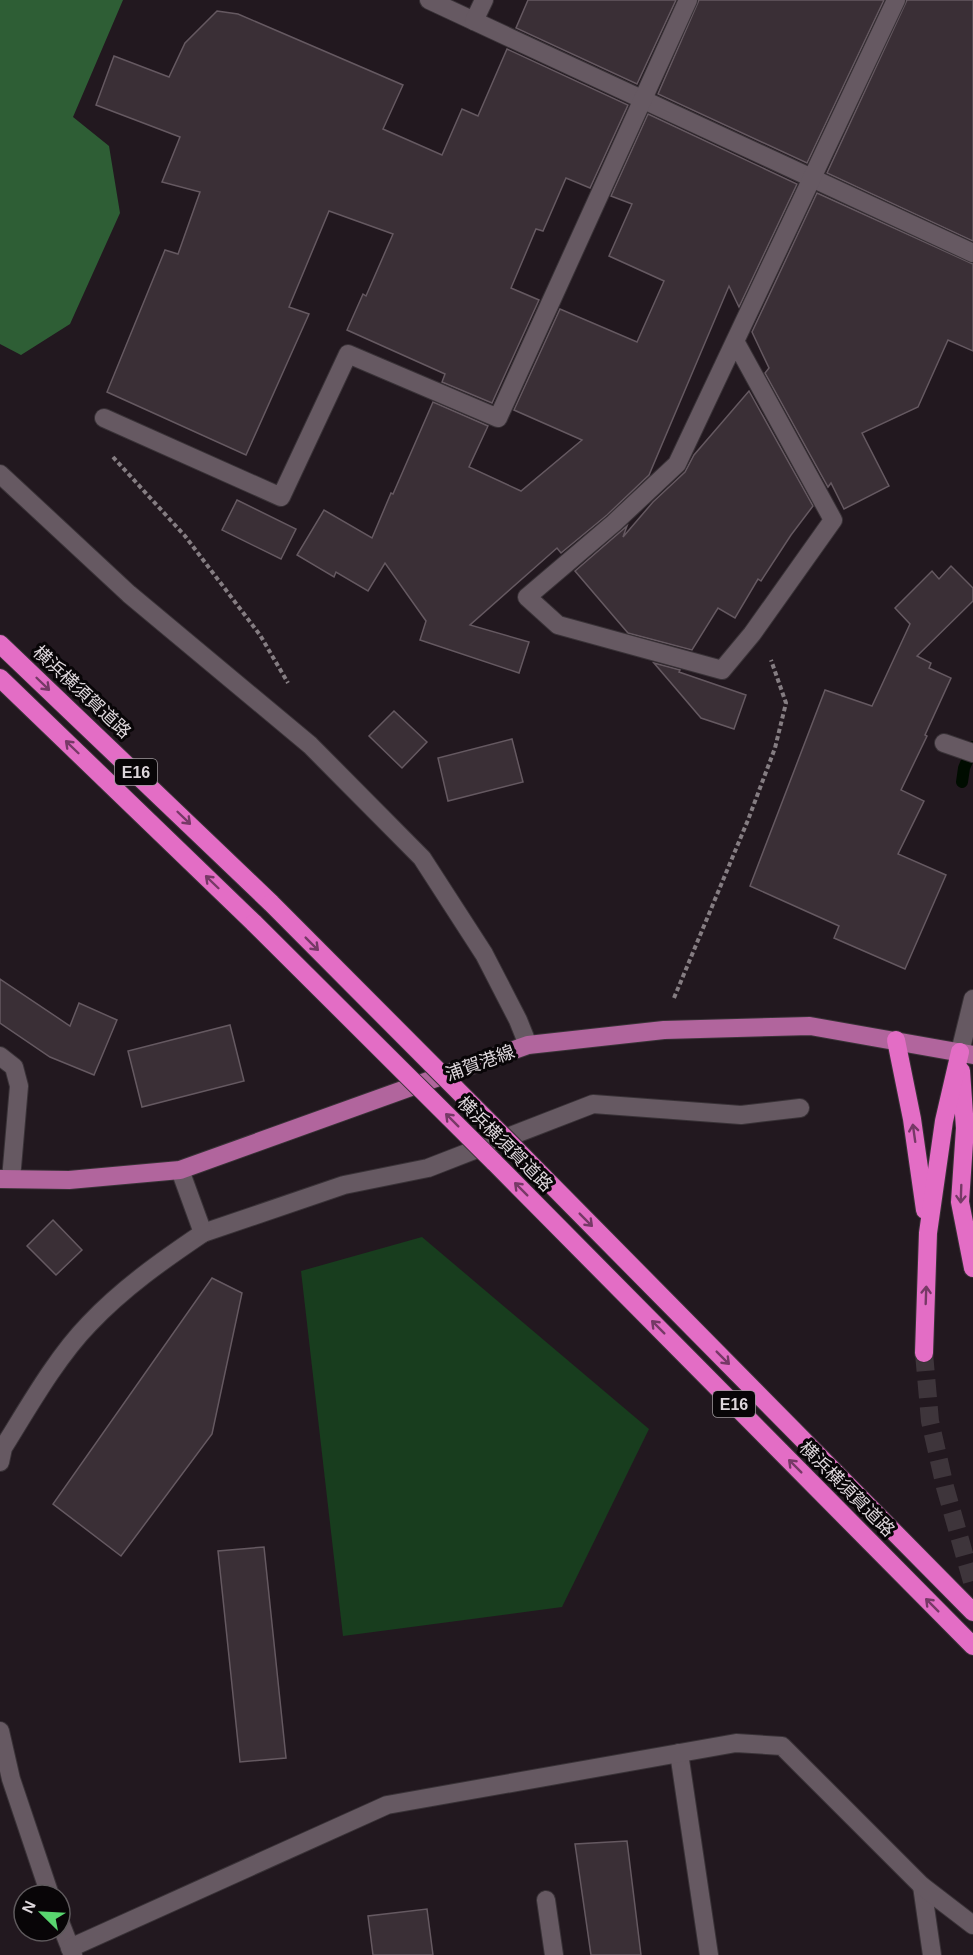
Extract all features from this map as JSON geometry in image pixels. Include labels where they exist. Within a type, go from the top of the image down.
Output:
[{"type":"highway","name":"横浜横須賀道路","points":[[0,644],[271,903],[973,1612]]},
{"type":"highway","name":"横浜横須賀道路","points":[[0,678],[254,923],[973,1646]]},
{"type":"highway","points":[[896,1040],[912,1119],[928,1233]]},
{"type":"highway","points":[[924,1353],[928,1233],[944,1120],[966,1053]]},
{"type":"highway","points":[[966,1053],[965,1128],[960,1202],[973,1268]]},
{"type":"main road","name":"浦賀港線","points":[[5,1179],[69,1180],[180,1170],[528,1045],[664,1030],[810,1026],[966,1053]]},
{"type":"street","points":[[429,0],[973,254]]},
{"type":"street","points":[[474,21],[484,0]]},
{"type":"street","points":[[104,418],[281,498],[348,354],[498,418],[688,0]]},
{"type":"street","points":[[735,341],[833,520],[752,634],[722,670],[558,626],[527,597],[614,523],[677,464],[735,341],[896,0]]},
{"type":"street","points":[[0,474],[129,594],[310,745],[422,858],[484,954],[518,1020],[528,1045]]},
{"type":"street","points":[[944,743],[973,753]]},
{"type":"street","points":[[966,1053],[973,999]]},
{"type":"street","points":[[0,1056],[14,1067],[19,1086],[5,1179]]},
{"type":"street","points":[[1,1454],[51,1372],[87,1325],[160,1262],[203,1233],[344,1185],[428,1168],[593,1104],[741,1115],[800,1108]]},
{"type":"street","points":[[180,1170],[203,1233]]},
{"type":"street","points":[[0,1731],[10,1779],[46,1883]]},
{"type":"street","points":[[71,1952],[387,1805],[736,1743],[782,1746],[922,1886],[973,1925]]},
{"type":"street","points":[[680,1753],[709,1955]]},
{"type":"street","points":[[922,1886],[932,1955]]},
{"type":"street","points":[[546,1900],[554,1955]]},
{"type":"path","points":[[104,418],[92,434],[185,536],[260,635],[293,693]]},
{"type":"path","points":[[664,1030],[775,748],[786,703],[765,645],[752,634]]},
{"type":"green space","points":[[0,0],[123,0],[73,117],[109,146],[120,213],[70,324],[21,355],[0,344]]},
{"type":"green space","points":[[422,1237],[649,1429],[562,1607],[343,1636],[301,1271]]},
{"type":"building","points":[[528,0],[676,0],[637,84],[516,28]]},
{"type":"building","points":[[699,0],[884,0],[807,163],[658,94]]},
{"type":"building","points":[[907,0],[973,0],[973,241],[827,173]]},
{"type":"building","points":[[217,11],[238,14],[403,85],[383,129],[442,155],[462,109],[478,116],[507,49],[628,105],[590,188],[566,178],[543,231],[536,229],[511,288],[539,300],[492,403],[442,382],[445,374],[347,330],[363,294],[366,296],[393,234],[329,211],[289,307],[309,314],[246,455],[107,392],[165,250],[178,254],[200,192],[162,182],[180,137],[96,105],[114,56],[169,77],[185,43]]},
{"type":"building","points":[[648,114],[797,184],[739,307],[729,286],[649,475],[607,515],[561,553],[557,548],[470,625],[529,642],[519,673],[420,640],[426,621],[385,563],[368,591],[336,572],[334,577],[297,555],[324,510],[372,538],[433,402],[488,426],[469,467],[521,491],[582,440],[514,410],[560,309],[637,342],[664,281],[609,256],[632,204],[611,196]]},
{"type":"building","points":[[817,193],[973,264],[973,351],[948,340],[918,407],[862,433],[889,486],[844,509],[831,483],[828,487],[765,373],[769,368],[752,332]]},
{"type":"building","points":[[749,391],[813,506],[761,581],[758,579],[735,618],[718,608],[692,650],[628,633],[575,571],[627,526],[623,537],[653,502],[685,472],[694,455]]},
{"type":"building","points":[[237,500],[296,529],[281,559],[222,530]]},
{"type":"building","points":[[951,566],[973,588],[973,601],[917,656],[931,663],[929,668],[951,678],[901,790],[924,801],[898,854],[946,875],[905,969],[834,938],[839,926],[750,886],[825,690],[872,706],[910,624],[895,608],[932,571],[939,579]]},
{"type":"building","points":[[654,663],[680,670],[679,672],[746,695],[734,729],[701,718]]},
{"type":"building","points":[[394,711],[427,742],[402,768],[369,736]]},
{"type":"building","points":[[512,739],[523,782],[448,801],[438,758]]},
{"type":"building","points":[[0,979],[70,1026],[79,1003],[117,1020],[94,1075],[50,1057],[0,1023]]},
{"type":"building","points":[[230,1025],[244,1081],[142,1107],[128,1051]]},
{"type":"building","points":[[53,1220],[82,1250],[56,1275],[27,1246]]},
{"type":"building","points":[[212,1278],[242,1293],[212,1434],[121,1556],[53,1504]]},
{"type":"building","points":[[264,1547],[286,1758],[240,1762],[218,1551]]},
{"type":"building","points":[[627,1841],[641,1955],[591,1955],[575,1844]]},
{"type":"building","points":[[427,1909],[433,1955],[373,1955],[368,1916]]},
{"type":"waterway","points":[[962,782],[964,768],[973,747]]},
{"type":"tunnel","points":[[924,1353],[930,1421],[945,1487],[973,1585]]}]
